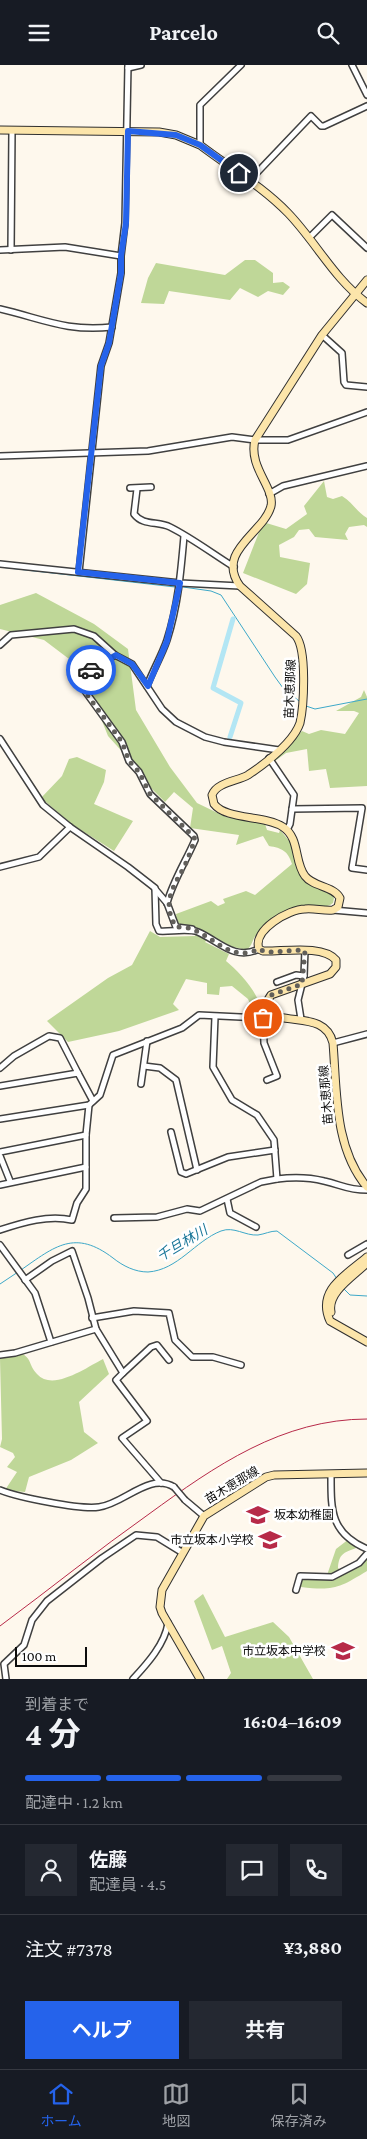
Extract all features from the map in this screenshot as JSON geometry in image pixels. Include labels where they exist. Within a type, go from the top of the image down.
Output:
[{"type":"main road","points":[[0,130],[128,131],[176,135],[200,145],[280,205],[309,238],[346,286],[367,303]]},
{"type":"main road","points":[[240,586],[235,580],[234,567],[238,549],[270,509],[271,501],[254,459],[255,440],[322,335],[355,293],[367,281]]},
{"type":"main road","name":"苗木恵那線","points":[[240,586],[296,636],[302,647],[300,723],[296,732],[279,750],[247,775],[218,787],[213,791],[212,800],[217,808],[223,811],[270,822],[287,830]]},
{"type":"main road","points":[[287,830],[295,845],[301,870],[306,878],[338,895],[340,902],[333,911],[306,908],[287,914],[260,935],[257,944],[259,949],[271,952],[283,949],[305,951],[333,957],[336,967],[330,974],[303,980],[271,995],[265,1007],[266,1015],[301,1019],[323,1027],[329,1033],[332,1043]]},
{"type":"main road","name":"苗木恵那線","points":[[332,1043],[342,1138],[354,1170],[367,1189]]},
{"type":"main road","points":[[367,1257],[335,1290],[327,1294],[325,1307],[330,1321],[367,1341]]},
{"type":"main road","points":[[351,1274],[367,1263]]},
{"type":"main road","name":"苗木恵那線","points":[[200,1679],[160,1607],[160,1596],[204,1516],[266,1477],[367,1473]]},
{"type":"street","points":[[78,572],[101,366],[112,327],[121,273],[121,256],[126,223],[128,67],[141,65]]},
{"type":"street","points":[[200,145],[200,105],[241,65]]},
{"type":"street","points":[[352,65],[367,95]]},
{"type":"street","points":[[250,181],[311,117],[321,126],[324,126],[367,106]]},
{"type":"street","points":[[11,251],[12,130]]},
{"type":"street","points":[[309,238],[332,215],[367,248]]},
{"type":"street","points":[[0,250],[11,251],[65,247],[121,256]]},
{"type":"street","points":[[0,309],[67,328],[90,329],[112,327]]},
{"type":"street","points":[[322,335],[342,353],[344,382],[346,385],[367,387]]},
{"type":"street","points":[[0,456],[148,451],[232,437],[255,440],[288,439],[367,412]]},
{"type":"street","points":[[269,493],[283,486],[367,466]]},
{"type":"street","points":[[130,488],[151,487]]},
{"type":"street","points":[[137,489],[134,514],[137,517],[144,521],[169,526],[234,567]]},
{"type":"street","points":[[148,686],[167,641],[180,583],[184,536]]},
{"type":"street","points":[[0,564],[180,583],[240,586]]},
{"type":"street","points":[[0,645],[11,635],[74,629],[94,636],[116,655],[132,664],[162,709],[176,722],[188,729],[224,743],[279,750]]},
{"type":"street","points":[[116,655],[78,678],[77,681],[122,742],[129,761],[139,772],[150,794],[194,837],[195,840],[182,870],[170,891],[167,903]]},
{"type":"street","points":[[0,739],[37,798],[70,827],[155,888],[167,903],[176,927],[190,928],[219,945],[239,953],[252,952],[259,949]]},
{"type":"street","points":[[269,758],[294,795],[290,827],[287,830]]},
{"type":"street","points":[[292,809],[364,808],[352,868],[367,870]]},
{"type":"street","points":[[0,867],[39,857],[70,827]]},
{"type":"street","points":[[155,888],[156,924],[159,931],[197,932]]},
{"type":"street","points":[[333,911],[367,913]]},
{"type":"street","points":[[301,1019],[298,999],[303,980],[305,951]]},
{"type":"street","points":[[277,982],[296,975],[303,980]]},
{"type":"street","points":[[0,1119],[91,1103],[100,1095],[113,1055],[182,1028],[200,1015],[215,1017],[266,1015],[264,1043],[276,1076],[267,1080]]},
{"type":"street","points":[[215,1017],[213,1067],[232,1100],[257,1115],[274,1140],[277,1179]]},
{"type":"street","points":[[332,1043],[367,1034]]},
{"type":"street","points":[[0,1068],[14,1056],[49,1035],[60,1038],[91,1103],[86,1135],[86,1189],[78,1203],[72,1220],[57,1217],[39,1219],[0,1230]]},
{"type":"street","points":[[141,1084],[147,1041]]},
{"type":"street","points":[[144,1066],[160,1068],[176,1080],[197,1170]]},
{"type":"street","points":[[0,1086],[78,1073]]},
{"type":"street","points":[[171,1132],[181,1171],[186,1174],[228,1157],[275,1150]]},
{"type":"street","points":[[10,1181],[0,1154],[86,1135]]},
{"type":"street","points":[[0,1185],[10,1181],[86,1167]]},
{"type":"street","points":[[114,1218],[157,1217],[187,1209],[200,1211],[261,1182],[298,1176],[324,1181],[351,1190],[367,1189]]},
{"type":"street","points":[[227,1199],[230,1213],[256,1227]]},
{"type":"street","points":[[348,1255],[367,1244]]},
{"type":"street","points":[[0,1245],[35,1293],[51,1342]]},
{"type":"street","points":[[24,1278],[72,1251],[84,1283],[96,1329],[123,1373]]},
{"type":"street","points":[[92,1318],[134,1311],[169,1313],[175,1340],[192,1357],[213,1357],[241,1365]]},
{"type":"street","points":[[0,1355],[15,1353],[96,1329]]},
{"type":"street","points":[[161,1483],[122,1438],[147,1421],[116,1381],[152,1347],[157,1345],[169,1360]]},
{"type":"street","points":[[330,1474],[330,1498],[336,1525],[356,1543],[367,1549]]},
{"type":"street","points":[[0,1490],[14,1496],[97,1508],[117,1502],[152,1483],[161,1483],[174,1487],[185,1500],[204,1516]]},
{"type":"street","points":[[6,1679],[4,1664],[24,1645],[32,1620],[47,1601],[102,1558],[136,1535],[157,1537],[183,1553]]},
{"type":"street","points":[[296,1590],[300,1576],[332,1577],[359,1563],[367,1554]]},
{"type":"street","points":[[133,1679],[166,1634],[168,1623]]},
{"type":"green space","points":[[245,260],[255,260],[273,273],[273,283],[283,282],[290,287],[283,295],[268,291],[258,297],[240,288],[230,300],[169,291],[164,304],[141,303],[148,278],[156,263],[225,275]]},
{"type":"green space","points":[[324,481],[327,497],[333,499],[342,496],[346,499],[367,518],[367,527],[364,525],[349,527],[345,534],[348,540],[315,537],[309,529],[299,530],[294,537],[279,545],[280,557],[310,563],[307,584],[296,594],[243,573],[263,522],[286,529],[307,514],[304,506]]},
{"type":"green space","points":[[36,593],[94,624],[128,649],[136,710],[170,767],[197,803],[226,817],[265,824],[267,830],[279,833],[280,830],[291,843],[302,879],[332,895],[334,898],[333,903],[329,906],[301,906],[280,915],[257,934],[247,950],[233,947],[210,936],[205,942],[229,954],[226,961],[253,990],[257,997],[260,1011],[253,1011],[248,999],[232,986],[220,987],[219,995],[207,994],[207,983],[186,979],[173,1004],[179,1010],[119,1031],[68,1042],[47,1021],[108,978],[132,965],[150,931],[160,937],[195,936],[198,930],[177,924],[176,914],[211,901],[218,906],[225,903],[223,899],[246,891],[255,895],[292,864],[286,853],[281,849],[269,846],[263,836],[236,845],[239,835],[190,828],[193,808],[174,792],[165,802],[145,782],[136,767],[108,736],[81,668],[44,640],[0,629],[0,605]]},
{"type":"green space","points":[[364,690],[367,697],[367,786],[330,788],[326,769],[309,771],[307,749],[286,753],[275,761],[273,758],[302,731],[309,734],[321,730],[345,734],[359,713],[354,711],[336,711],[361,697]]},
{"type":"green space","points":[[77,757],[106,770],[104,782],[94,804],[133,821],[114,851],[73,825],[41,798],[62,776],[69,759]]},
{"type":"green space","points":[[18,1351],[28,1359],[37,1374],[44,1379],[61,1379],[70,1376],[103,1359],[109,1374],[79,1402],[84,1432],[98,1443],[71,1460],[29,1477],[25,1492],[5,1490],[17,1472],[7,1467],[15,1457],[13,1453],[0,1447],[2,1439],[0,1359]]},
{"type":"green space","points":[[349,1539],[355,1543],[356,1548],[342,1555],[338,1568],[345,1574],[367,1557],[367,1571],[336,1587],[321,1589],[301,1587],[302,1577],[326,1578],[336,1549]]},
{"type":"green space","points":[[203,1594],[225,1637],[273,1622],[289,1637],[313,1679],[227,1679],[231,1673],[222,1646],[212,1650],[194,1601]]},
{"type":"waterway","points":[[0,567],[175,587]]},
{"type":"waterway","points":[[183,587],[211,591],[221,595],[283,688],[299,701]]},
{"type":"waterway","points":[[230,737],[241,703],[213,688],[233,619]]},
{"type":"waterway","points":[[306,706],[315,709],[367,699]]},
{"type":"waterway","name":"千旦林川","points":[[21,1270],[55,1248],[76,1243],[87,1244],[100,1249],[129,1268],[148,1272],[159,1270],[177,1261],[203,1241],[221,1231],[230,1230],[253,1235],[277,1231],[333,1273],[337,1279]]},
{"type":"waterway","name":"千旦林川","points":[[0,1284],[18,1272]]},
{"type":"waterway","name":"千旦林川","points":[[343,1288],[350,1295],[367,1296]]},
{"type":"railway","points":[[0,1626],[174,1496],[225,1463],[278,1436],[306,1427],[336,1421],[367,1419]]},
{"type":"way so far","points":[[91,670],[78,678],[77,681],[122,742],[129,761],[136,767],[150,794],[191,833],[195,840],[182,870],[170,891],[167,903],[176,927],[190,928],[228,950],[239,953],[252,952],[259,949],[271,952],[283,949],[305,951],[302,984],[271,995],[267,999],[265,1007],[268,1012],[263,1018]]},
{"type":"place","name":"坂本幼稚園","points":[[258,1515]]},
{"type":"place","name":"市立坂本小学校","points":[[270,1540]]},
{"type":"place","name":"市立坂本中学校","points":[[343,1651]]},
{"type":"route","points":[[91,670],[116,655],[132,664],[148,686],[167,641],[180,583],[78,572],[101,366],[109,343],[121,273],[121,256],[126,223],[128,131],[159,132],[188,139],[200,145],[239,173]]}]
